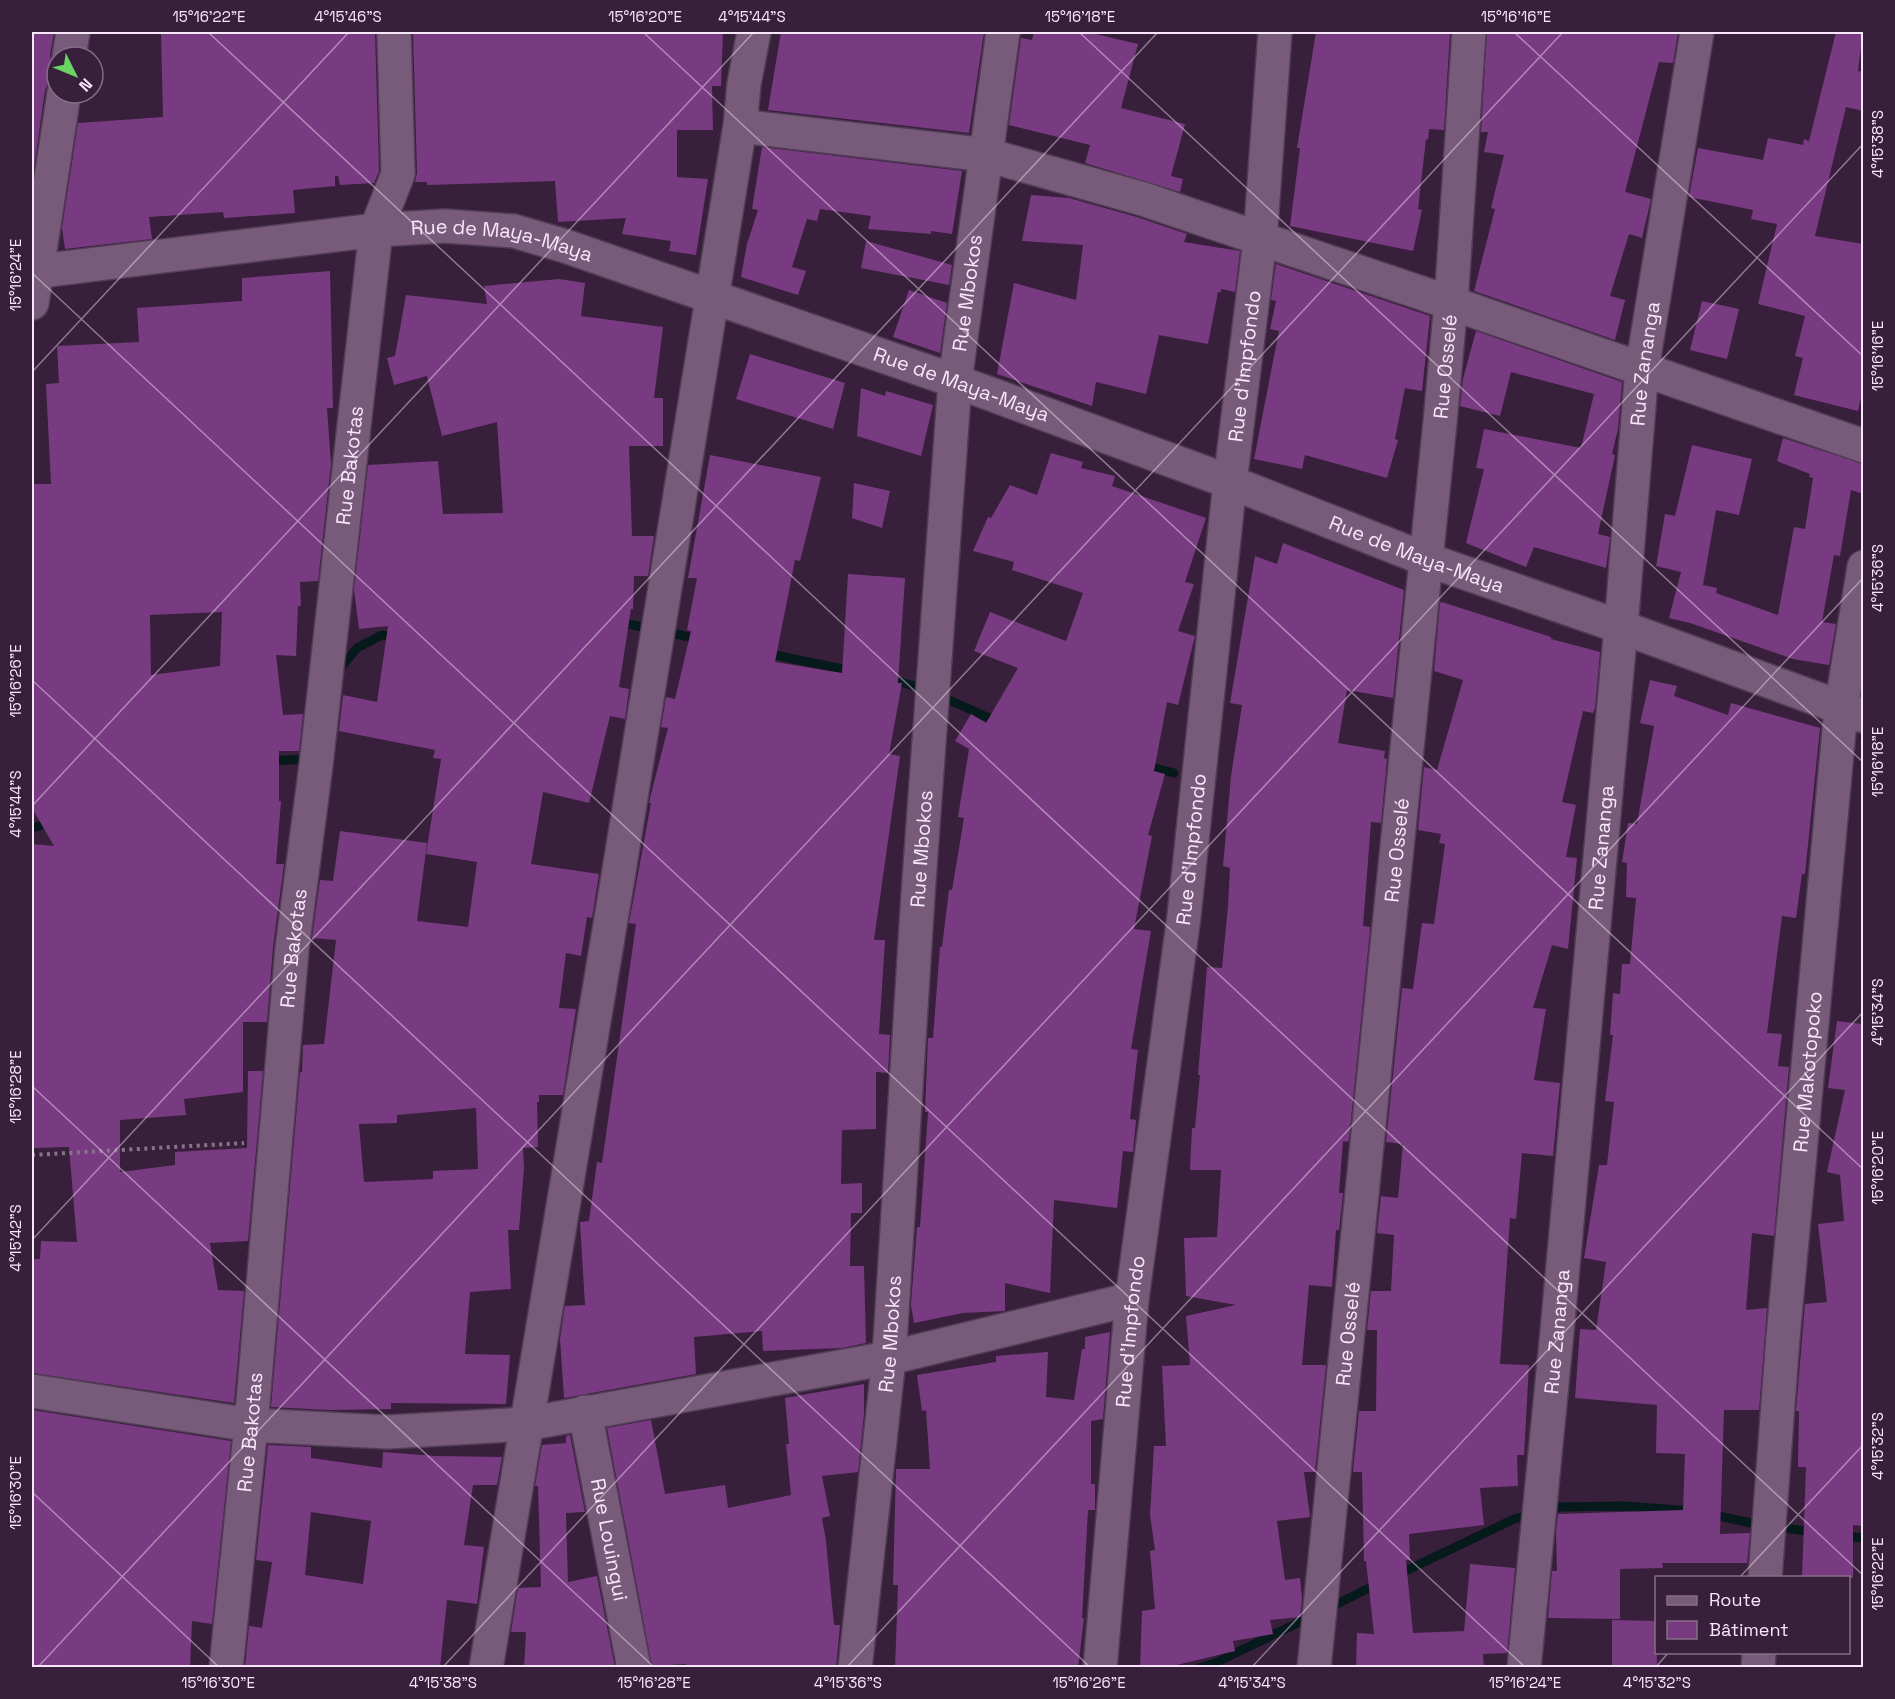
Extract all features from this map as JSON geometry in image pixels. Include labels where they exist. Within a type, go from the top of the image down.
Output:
[{"type":"street","name":"Rue Bakotas","points":[[226,1668],[251,1425],[292,950],[316,765],[376,230],[398,174],[394,32]]},
{"type":"street","points":[[486,1668],[740,126],[753,32]]},
{"type":"street","name":"Rue Mbokos","points":[[855,1668],[889,1358],[918,895],[955,381],[1003,32]]},
{"type":"street","name":"Rue d'Impfondo","points":[[1100,1668],[1132,1299],[1184,916],[1230,482],[1260,240],[1275,32]]},
{"type":"street","name":"Rue Osselé","points":[[1314,1668],[1451,303],[1469,32]]},
{"type":"street","name":"Rue Zananga","points":[[1524,1668],[1621,627],[1642,369],[1697,32]]},
{"type":"street","points":[[33,282],[62,105]]},
{"type":"street","points":[[740,126],[987,155],[1143,199],[1863,446]]},
{"type":"street","name":"Rue de Maya-Maya","points":[[33,282],[376,230],[445,226],[514,231],[955,381],[1230,482],[1425,559],[1621,627],[1852,712]]},
{"type":"street","name":"Rue Makotopoko","points":[[1765,1576],[1783,1337],[1852,712],[1863,567]]},
{"type":"street","points":[[32,1391],[251,1425],[387,1432],[526,1425],[889,1358],[1132,1299]]},
{"type":"street","name":"Rue Louingui","points":[[585,1413],[634,1668]]},
{"type":"path","points":[[32,1155],[274,1141]]},
{"type":"building","points":[[32,32],[54,32],[52,45],[45,45],[45,90],[32,182]]},
{"type":"building","points":[[161,32],[375,32],[379,171],[374,183],[340,185],[338,176],[335,176],[335,186],[293,190],[295,213],[224,218],[223,212],[149,217],[152,239],[65,249],[62,228],[78,123],[163,117]]},
{"type":"building","points":[[413,32],[723,32],[721,86],[712,86],[713,130],[677,130],[677,177],[708,179],[696,255],[669,251],[671,241],[622,234],[626,218],[558,222],[555,181],[427,185],[427,182],[415,182],[417,173]]},
{"type":"building","points":[[781,32],[984,32],[969,133],[768,110]]},
{"type":"building","points":[[1034,32],[1087,32],[1138,44],[1121,108],[1185,124],[1171,176],[1183,179],[1180,192],[1085,163],[1090,145],[1009,125],[1021,38],[1032,40]]},
{"type":"building","points":[[1316,32],[1450,32],[1444,130],[1429,129],[1428,140],[1426,139],[1418,209],[1422,210],[1413,251],[1290,226],[1300,148],[1297,148]]},
{"type":"building","points":[[1487,32],[1678,32],[1673,63],[1659,62],[1625,192],[1651,199],[1642,238],[1629,234],[1610,296],[1625,300],[1615,340],[1474,291],[1495,209],[1491,208],[1504,155],[1484,152],[1488,132],[1481,132]]},
{"type":"building","points":[[1836,32],[1863,32],[1858,71],[1863,72],[1863,111],[1846,107],[1815,236],[1863,244],[1863,389],[1858,411],[1794,395],[1803,358],[1795,356],[1805,316],[1758,304],[1777,224],[1751,219],[1753,210],[1689,197],[1698,148],[1763,160],[1768,138],[1803,145],[1804,139],[1809,141]]},
{"type":"building","points":[[762,147],[962,171],[952,234],[868,229],[871,216],[820,209],[817,221],[807,219],[792,267],[806,271],[798,295],[741,277],[747,244],[758,210],[752,209]]},
{"type":"building","points":[[1031,195],[1069,198],[1187,234],[1184,242],[1240,251],[1235,292],[1221,289],[1221,292],[1218,292],[1208,344],[1159,335],[1146,394],[1096,382],[1092,406],[997,374],[1014,283],[1076,300],[1083,245],[1022,241]]},
{"type":"building","points":[[866,241],[952,265],[949,285],[861,268]]},
{"type":"building","points":[[1276,264],[1430,316],[1422,391],[1405,388],[1395,439],[1398,440],[1387,478],[1305,455],[1302,469],[1254,459],[1279,331],[1270,329],[1276,301],[1271,300]]},
{"type":"building","points":[[330,271],[333,408],[327,408],[331,464],[318,581],[300,582],[301,606],[298,606],[296,656],[276,655],[283,715],[303,714],[299,751],[279,751],[279,801],[281,801],[276,864],[284,864],[273,947],[267,1022],[243,1022],[243,1092],[184,1099],[186,1115],[120,1120],[120,1172],[175,1165],[175,1152],[247,1148],[248,1071],[263,1071],[248,1241],[210,1243],[218,1290],[244,1291],[234,1403],[32,1373],[32,1259],[40,1259],[41,1241],[77,1242],[69,1147],[32,1148],[32,844],[54,846],[32,808],[32,613],[34,614],[33,484],[51,484],[46,384],[59,383],[57,346],[139,342],[137,308],[242,301],[242,278]],"holes":[[[222,612],[220,666],[151,675],[150,615]]]},
{"type":"building","points":[[559,279],[585,283],[581,316],[663,327],[654,398],[663,398],[663,446],[629,446],[632,536],[654,536],[648,576],[634,576],[633,609],[631,609],[619,687],[629,689],[625,719],[610,716],[589,803],[543,792],[531,864],[599,874],[592,918],[587,917],[581,956],[566,953],[559,1008],[576,1009],[563,1095],[539,1095],[539,1102],[537,1102],[538,1147],[523,1148],[524,1168],[519,1230],[508,1230],[511,1289],[470,1292],[465,1354],[510,1355],[506,1404],[391,1403],[391,1409],[330,1410],[271,1407],[303,1045],[324,1044],[336,940],[312,938],[320,880],[333,881],[340,831],[427,843],[417,921],[468,927],[477,862],[426,854],[441,759],[433,758],[435,750],[339,731],[343,695],[377,702],[388,626],[359,629],[354,590],[368,465],[438,461],[443,514],[503,513],[497,422],[442,436],[427,376],[394,385],[387,358],[395,356],[406,295],[487,304],[484,286]],"holes":[[[476,1108],[478,1169],[433,1171],[433,1179],[364,1182],[359,1124],[397,1123],[397,1115]]]},
{"type":"building","points":[[909,290],[947,303],[940,353],[893,337]]},
{"type":"building","points":[[1702,301],[1739,309],[1727,359],[1690,350]]},
{"type":"building","points":[[1476,331],[1622,382],[1618,429],[1612,454],[1615,455],[1598,534],[1610,537],[1606,568],[1534,547],[1526,567],[1466,543],[1484,469],[1476,468],[1484,429],[1581,448],[1594,394],[1511,372],[1500,416],[1460,406],[1463,379]]},
{"type":"building","points":[[750,354],[845,383],[833,429],[736,399]]},
{"type":"building","points":[[861,388],[885,396],[886,391],[933,405],[921,456],[857,436]]},
{"type":"building","points":[[1783,438],[1863,464],[1863,494],[1851,490],[1840,556],[1834,555],[1822,622],[1836,624],[1829,665],[1793,659],[1690,623],[1669,618],[1681,572],[1656,566],[1665,514],[1675,516],[1692,445],[1752,459],[1739,515],[1716,510],[1703,585],[1717,588],[1716,593],[1778,615],[1794,527],[1805,529],[1813,478],[1809,477],[1810,474],[1777,461]]},
{"type":"building","points":[[1051,453],[1083,462],[1081,468],[1115,476],[1112,486],[1206,518],[1185,582],[1194,584],[1178,631],[1195,636],[1178,705],[1167,702],[1154,771],[1165,774],[1148,835],[1152,836],[1134,929],[1151,931],[1131,1049],[1138,1050],[1130,1119],[1136,1120],[1133,1152],[1123,1151],[1117,1208],[1054,1200],[1050,1293],[1005,1283],[1005,1311],[963,1313],[914,1323],[911,1306],[917,1227],[920,1227],[928,1112],[925,1112],[928,1038],[933,1038],[940,947],[942,947],[949,890],[952,890],[964,818],[958,817],[969,749],[955,741],[971,714],[986,723],[1018,668],[974,651],[990,612],[1066,641],[1083,593],[1012,570],[1014,562],[973,551],[988,517],[991,518],[1010,485],[1037,495]]},
{"type":"building","points":[[710,455],[821,477],[800,561],[795,560],[775,662],[842,673],[848,574],[905,578],[898,683],[902,683],[889,754],[900,756],[874,940],[885,940],[879,1034],[890,1035],[888,1073],[876,1072],[876,1129],[842,1130],[841,1184],[862,1183],[862,1213],[851,1213],[850,1266],[864,1266],[866,1343],[841,1348],[763,1351],[762,1331],[694,1337],[696,1374],[564,1398],[560,1339],[565,1306],[585,1305],[580,1222],[589,1221],[597,1162],[602,1163],[636,924],[629,923],[651,803],[649,803],[668,728],[661,727],[666,697],[675,699],[691,631],[687,630],[697,578],[688,578]]},
{"type":"building","points":[[854,483],[890,491],[882,528],[852,518]]},
{"type":"building","points":[[1283,543],[1404,590],[1393,698],[1347,690],[1338,743],[1385,751],[1384,758],[1387,759],[1381,823],[1371,822],[1363,926],[1370,927],[1370,930],[1349,1139],[1348,1142],[1343,1141],[1339,1193],[1343,1193],[1339,1230],[1336,1230],[1332,1287],[1309,1285],[1302,1365],[1326,1365],[1315,1472],[1304,1472],[1310,1517],[1277,1521],[1285,1580],[1300,1578],[1302,1599],[1300,1617],[1270,1620],[1273,1634],[1233,1641],[1235,1651],[1164,1668],[1140,1668],[1142,1611],[1155,1609],[1150,1551],[1155,1550],[1150,1515],[1154,1446],[1166,1446],[1162,1366],[1190,1365],[1186,1316],[1236,1305],[1186,1296],[1184,1238],[1217,1237],[1221,1170],[1190,1170],[1192,1128],[1195,1128],[1200,1075],[1198,1075],[1207,967],[1222,968],[1228,906],[1230,868],[1223,866],[1231,776],[1242,705],[1230,703],[1255,556],[1277,564]]},
{"type":"building","points":[[1440,603],[1551,637],[1551,639],[1600,652],[1595,708],[1593,713],[1583,711],[1562,802],[1576,805],[1566,857],[1577,858],[1568,949],[1552,945],[1533,1008],[1546,1009],[1534,1080],[1560,1083],[1553,1156],[1522,1153],[1516,1219],[1510,1218],[1500,1364],[1529,1365],[1524,1455],[1517,1455],[1518,1486],[1480,1488],[1484,1525],[1409,1534],[1410,1560],[1406,1560],[1413,1633],[1464,1631],[1470,1564],[1515,1568],[1507,1653],[1483,1654],[1484,1668],[1356,1668],[1357,1633],[1374,1634],[1366,1561],[1364,1561],[1362,1472],[1353,1472],[1359,1411],[1376,1411],[1377,1330],[1367,1330],[1371,1291],[1391,1291],[1394,1235],[1377,1233],[1381,1196],[1398,1198],[1403,1144],[1386,1142],[1402,988],[1413,989],[1422,923],[1434,924],[1445,844],[1439,843],[1441,834],[1418,830],[1424,767],[1437,770],[1463,680],[1434,671]]},
{"type":"building","points":[[1650,680],[1677,686],[1674,696],[1728,715],[1731,703],[1820,728],[1805,874],[1802,874],[1796,918],[1782,916],[1767,1033],[1782,1034],[1778,1066],[1789,1067],[1774,1236],[1752,1233],[1746,1310],[1767,1308],[1759,1410],[1724,1410],[1720,1534],[1750,1533],[1747,1563],[1662,1563],[1663,1568],[1620,1569],[1620,1619],[1548,1618],[1552,1571],[1557,1571],[1558,1514],[1683,1510],[1685,1454],[1656,1453],[1657,1405],[1575,1398],[1580,1329],[1596,1330],[1606,1262],[1584,1258],[1599,1165],[1607,1165],[1614,1102],[1605,1101],[1613,1035],[1610,1035],[1613,993],[1620,994],[1622,964],[1630,964],[1636,898],[1626,897],[1627,863],[1622,862],[1628,823],[1637,824],[1654,726],[1640,723]]},
{"type":"building","points":[[1837,1021],[1863,1024],[1863,1526],[1853,1525],[1853,1578],[1850,1576],[1802,1576],[1806,1467],[1798,1467],[1799,1411],[1796,1411],[1805,1304],[1827,1302],[1818,1224],[1844,1221],[1840,1175],[1827,1172],[1845,1090],[1828,1088]]},
{"type":"building","points":[[1110,1332],[1103,1419],[1091,1421],[1091,1484],[1095,1484],[1095,1510],[1088,1510],[1082,1618],[1084,1618],[1078,1668],[895,1668],[898,1585],[893,1585],[896,1469],[930,1469],[926,1410],[922,1411],[917,1375],[996,1362],[996,1356],[1048,1352],[1046,1397],[1074,1400],[1082,1349],[1085,1349],[1085,1337]]},
{"type":"building","points":[[864,1384],[864,1414],[858,1472],[822,1476],[830,1516],[822,1518],[834,1625],[840,1625],[836,1668],[686,1668],[686,1664],[652,1666],[607,1428],[651,1420],[665,1494],[725,1485],[728,1508],[791,1495],[786,1444],[789,1444],[785,1398]]},
{"type":"building","points":[[32,1410],[231,1441],[212,1624],[192,1621],[190,1668],[32,1668],[34,1628]]},
{"type":"building","points":[[570,1435],[585,1512],[566,1513],[568,1582],[597,1576],[615,1668],[524,1668],[526,1632],[511,1632],[518,1588],[541,1587],[538,1486],[535,1486],[542,1445],[566,1443],[566,1436]]},
{"type":"building","points":[[268,1445],[311,1447],[311,1458],[382,1468],[383,1452],[502,1457],[497,1485],[473,1485],[464,1545],[484,1547],[477,1604],[447,1600],[440,1668],[245,1668],[249,1626],[262,1628],[272,1562],[256,1560]],"holes":[[[311,1512],[371,1521],[363,1584],[305,1575]]]},
{"type":"building","points":[[1612,1620],[1655,1621],[1657,1668],[1612,1668]]},
{"type":"waterway","points":[[619,622],[699,639]]},
{"type":"waterway","points":[[338,671],[357,648],[382,635],[397,637]]},
{"type":"waterway","points":[[765,653],[852,671]]},
{"type":"waterway","points":[[886,678],[925,689],[998,722]]},
{"type":"waterway","points":[[267,761],[310,759]]},
{"type":"waterway","points":[[1144,765],[1174,773]]},
{"type":"waterway","points":[[32,828],[52,822]]},
{"type":"waterway","points":[[1545,1510],[1556,1507],[1625,1506],[1692,1511]]},
{"type":"waterway","points":[[1397,1575],[1514,1519],[1532,1514]]},
{"type":"waterway","points":[[1709,1514],[1760,1525],[1814,1532]]},
{"type":"waterway","points":[[1842,1536],[1864,1538]]},
{"type":"waterway","points":[[1327,1609],[1379,1583]]},
{"type":"waterway","points":[[1199,1668],[1215,1663],[1312,1616]]}]
